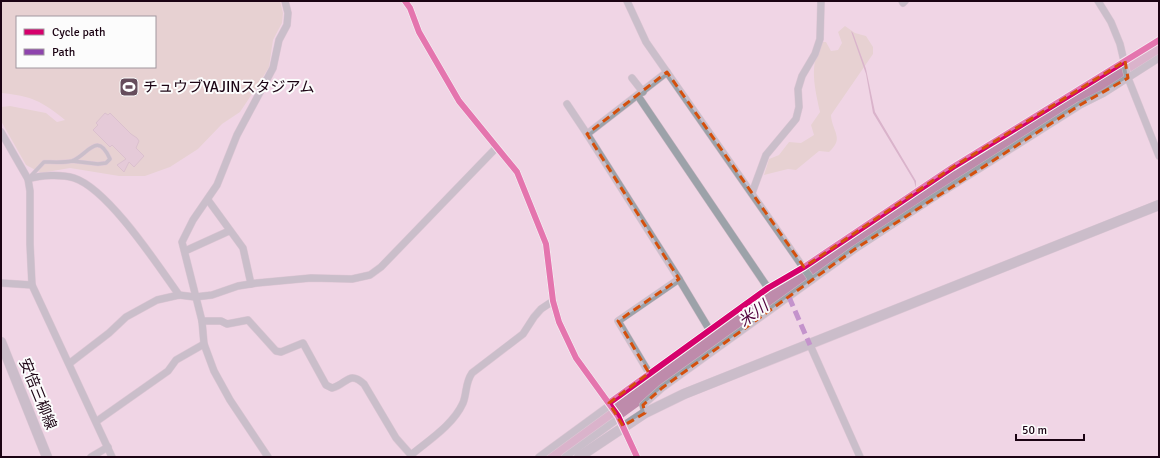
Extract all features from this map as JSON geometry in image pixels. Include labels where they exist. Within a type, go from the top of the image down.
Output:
[{"type":"street","points":[[268,457],[230,400],[214,371],[204,344],[202,321],[182,242],[193,220],[217,185],[237,135],[250,108],[273,68],[279,40],[287,25],[288,13],[285,1]]},
{"type":"street","points":[[405,1],[410,8],[419,32],[459,100],[496,148],[517,172],[546,244],[554,301],[559,322],[576,358],[620,420],[637,457]]},
{"type":"street","points":[[627,1],[646,42],[812,280]]},
{"type":"street","points":[[752,193],[766,155],[796,119],[799,107],[798,89],[802,76],[815,54],[820,39],[822,1]]},
{"type":"street","points":[[902,1],[903,3],[905,1]]},
{"type":"street","points":[[1098,1],[1111,22],[1128,76],[1159,156]]},
{"type":"street","points":[[539,457],[610,405],[649,373],[768,288],[804,267],[953,167],[1125,63],[1159,40]]},
{"type":"street","points":[[645,413],[644,405],[662,388],[812,280],[933,198],[1080,105],[1159,58]]},
{"type":"street","points":[[587,134],[667,72]]},
{"type":"street","points":[[632,78],[640,94],[768,288]]},
{"type":"street","points":[[567,104],[679,279],[709,329]]},
{"type":"street","points":[[1,132],[28,179],[30,191],[32,285],[97,421],[112,457]]},
{"type":"street","points":[[70,363],[109,333],[126,317],[157,300],[180,295],[195,297],[212,295],[238,286],[250,284],[311,278],[352,279],[370,275],[381,266],[496,148]]},
{"type":"street","points":[[28,179],[37,176],[73,177],[88,185],[115,210],[180,295]]},
{"type":"street","points":[[208,200],[229,231],[243,248],[250,284]]},
{"type":"street","points":[[565,457],[620,420],[645,413],[684,394],[810,346],[1159,205]]},
{"type":"street","points":[[185,251],[229,231]]},
{"type":"street","points":[[649,373],[618,321],[679,279]]},
{"type":"street","points":[[1,283],[32,285]]},
{"type":"street","points":[[202,321],[221,321],[226,324],[248,320],[276,351],[281,352],[303,343],[326,385],[332,388],[351,377],[358,378],[364,384],[396,438],[412,456],[444,428],[456,414],[463,402],[468,380],[472,374],[523,334],[541,309],[554,301]]},
{"type":"street","name":"安倍三柳線","points":[[1,342],[47,457]]},
{"type":"street","points":[[97,421],[168,371],[176,360],[204,344]]},
{"type":"street","points":[[810,346],[860,457]]},
{"type":"street","points":[[579,457],[620,420]]},
{"type":"street","points":[[91,457],[108,447]]},
{"type":"lane","points":[[28,179],[44,162],[72,161],[106,164],[110,159],[106,150],[101,146],[92,146],[72,161]]},
{"type":"highlighted area","points":[[1125,61],[1128,78],[1080,105],[855,249],[662,388],[643,405],[645,413],[623,426],[609,403],[649,373],[618,321],[679,279],[587,134],[667,72],[804,267],[953,167]]},
{"type":"shaded area","name":"チュウブYAJINスタジアム","points":[[1,1],[280,1],[283,13],[282,23],[273,40],[269,67],[260,82],[240,112],[222,124],[198,149],[170,167],[145,176],[119,176],[70,168],[41,173],[26,165],[1,121],[1,107],[10,106],[46,113],[57,122],[65,120],[50,108],[36,100],[1,93]]},
{"type":"shaded area","points":[[845,26],[855,33],[866,36],[873,47],[873,54],[831,115],[837,139],[834,147],[829,152],[819,151],[796,170],[788,169],[764,175],[769,159],[779,155],[789,142],[801,143],[814,135],[811,125],[820,112],[814,76],[814,67],[818,50],[823,42],[826,42],[831,51],[838,50],[842,43],[838,32]]},
{"type":"shaded area","points":[[851,31],[866,69],[875,112],[916,181],[916,188],[914,181],[873,113],[866,74]]},
{"type":"building","points":[[105,113],[108,115],[110,113],[137,138],[139,141],[136,148],[144,156],[134,167],[129,162],[124,172],[117,165],[126,159],[112,145],[110,147],[93,130],[98,125],[96,123]]},
{"type":"waterway","name":"米川","points":[[555,457],[785,290],[940,184],[1015,140],[1159,49]]},
{"type":"marked path","points":[[789,297],[810,345]]},
{"type":"cycle path","points":[[405,1],[410,8],[419,32],[459,101],[517,172],[546,244],[553,301],[559,322],[576,358],[618,416],[637,457]]},
{"type":"cycle path","points":[[609,403],[768,288],[804,267],[953,167],[1159,40]]},
{"type":"place","name":"チュウブYAJINスタジアム","points":[[129,87]]}]
